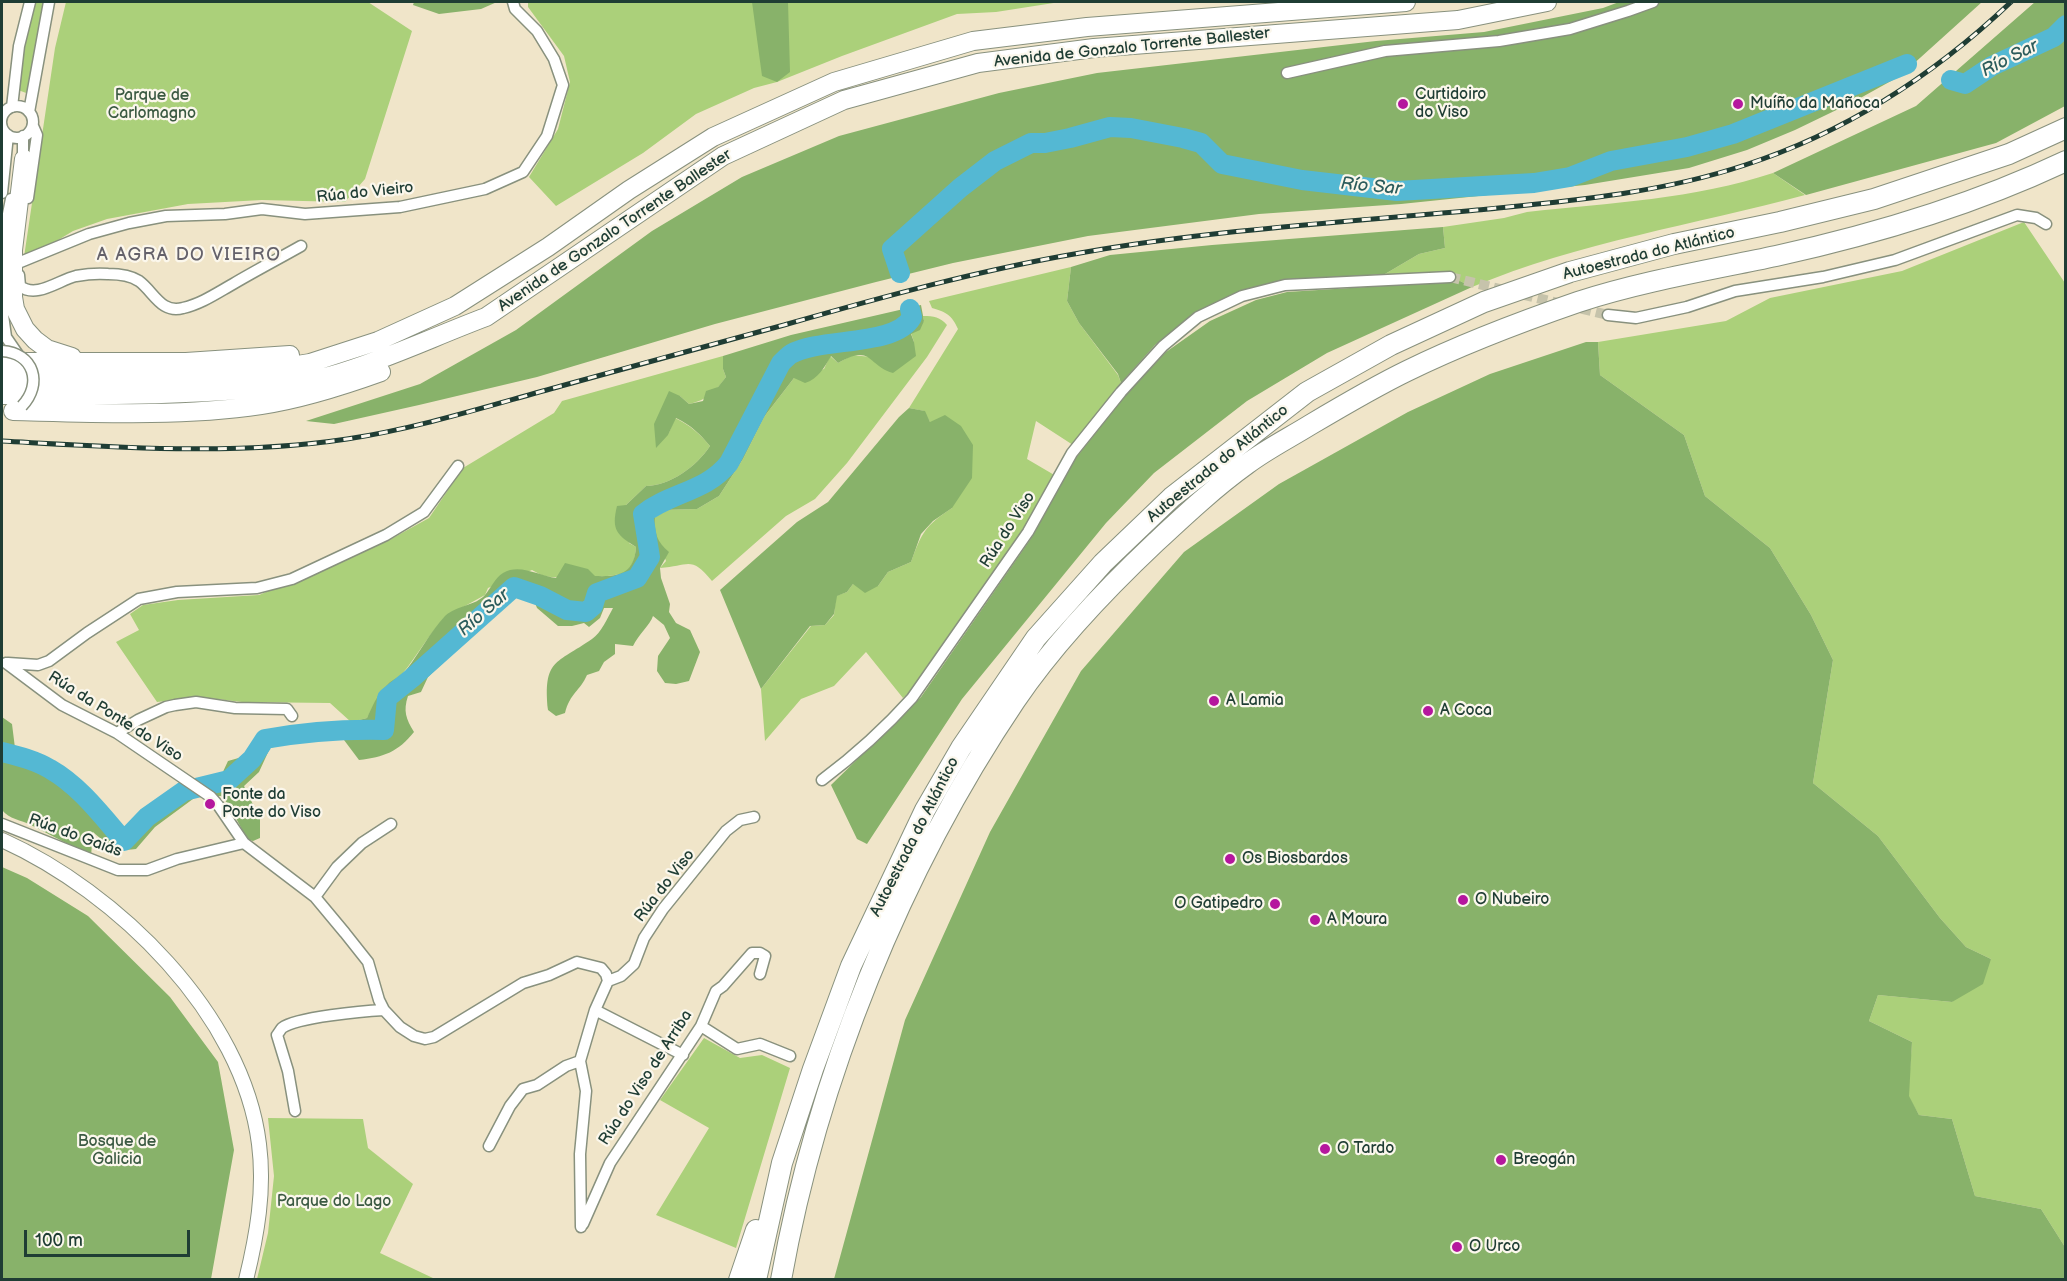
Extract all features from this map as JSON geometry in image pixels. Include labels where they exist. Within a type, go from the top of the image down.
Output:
[{"type":"highway","name":"Avenida de Gonzalo Torrente Ballester","points":[[2,378],[201,377],[248,373],[310,363],[378,341],[455,306],[548,247],[629,190],[712,137],[834,82],[973,41],[1087,27],[1406,2]]},
{"type":"highway","name":"Avenida de Gonzalo Torrente Ballester","points":[[2,395],[173,394],[279,387],[332,375],[391,356],[452,329],[486,317],[723,156],[844,100],[978,63],[1094,48],[1458,20],[1547,2]]},
{"type":"highway","name":"Autoestrada do Atlántico","points":[[756,1280],[782,1163],[851,966],[925,810],[961,748],[1036,638],[1103,563],[1172,497],[1307,392],[1392,345],[1484,302],[1570,272],[1662,247],[1875,200],[2009,154],[2066,128]]},
{"type":"highway","points":[[30,155],[13,250],[15,309],[25,329],[34,340],[47,349],[88,362]]},
{"type":"highway","name":"Autoestrada do Atlántico","points":[[781,1280],[796,1208],[832,1078],[871,974],[908,890],[944,817],[1017,698],[1055,649],[1117,579],[1187,513],[1248,462],[1321,419],[1406,371],[1498,331],[1584,300],[1886,229],[2018,184],[2066,161]]},
{"type":"highway","points":[[7,412],[196,411],[262,405],[326,391],[389,369],[448,343],[486,317]]},
{"type":"highway","points":[[2,362],[186,362],[277,357],[378,341]]},
{"type":"highway","points":[[739,1280],[782,1163]]},
{"type":"street","points":[[2,193],[3,160],[8,135],[3,118],[30,2]]},
{"type":"street","points":[[29,112],[50,2]]},
{"type":"street","name":"Rúa do Vieiro","points":[[18,263],[88,234],[166,216],[225,214],[262,209],[305,214],[400,207],[485,189],[523,172],[547,136],[563,85],[554,59],[537,31],[515,9],[513,2]]},
{"type":"street","points":[[1287,73],[1385,51],[1499,41],[1570,29],[1653,2]]},
{"type":"street","points":[[3,118],[22,107],[29,112],[37,135],[30,155],[15,180],[5,229],[2,276],[6,337],[32,371],[34,381],[33,390],[22,406],[7,412]]},
{"type":"street","points":[[8,135],[23,136],[33,126]]},
{"type":"street","points":[[23,136],[30,155],[18,263],[20,285],[24,289],[46,288],[74,276],[96,273],[118,274],[139,281],[161,304],[170,309],[180,309],[206,299],[301,246]]},
{"type":"street","points":[[1608,315],[1636,318],[1736,291],[1823,277],[1885,262],[2017,215],[2036,218],[2046,224]]},
{"type":"street","name":"Rúa do Viso","points":[[822,780],[843,765],[895,717],[923,685],[1028,532],[1072,453],[1121,392],[1163,346],[1198,317],[1233,300],[1285,285],[1450,277]]},
{"type":"street","points":[[2,351],[19,356]]},
{"type":"street","points":[[4,662],[38,665],[50,661],[139,598],[177,592],[256,588],[292,579],[386,535],[424,512],[458,466]]},
{"type":"street","name":"Rúa da Ponte do Viso","points":[[4,662],[62,705],[117,733],[217,803],[244,843]]},
{"type":"street","points":[[117,733],[166,707],[196,702],[235,708],[287,709],[292,716]]},
{"type":"street","name":"Rúa do Viso","points":[[608,981],[621,976],[634,964],[644,938],[663,909],[726,831],[740,820],[754,817]]},
{"type":"street","name":"Rúa do Gaiás","points":[[2,824],[118,870],[147,870],[177,859],[244,843]]},
{"type":"street","points":[[315,897],[337,867],[362,843],[391,824]]},
{"type":"street","points":[[2,840],[69,878],[116,913],[183,982],[231,1053],[250,1097],[259,1145],[260,1206],[246,1280]]},
{"type":"street","points":[[244,843],[315,897],[369,962],[384,1010],[400,1027],[414,1036],[425,1039],[434,1037],[523,983],[549,975],[577,962],[601,968],[606,974],[608,981],[580,1061],[566,1066],[537,1085],[523,1089],[510,1106],[489,1146]]},
{"type":"street","name":"Rúa do Viso de Arriba","points":[[580,1061],[586,1091],[580,1154],[581,1227],[610,1163],[701,1026],[716,991],[752,952],[760,952],[765,956],[760,974]]},
{"type":"street","points":[[295,1111],[288,1071],[277,1035],[282,1028],[289,1024],[337,1014],[384,1010]]},
{"type":"street","points":[[596,1010],[683,1055]]},
{"type":"street","points":[[701,1026],[737,1049],[760,1044],[790,1056]]},
{"type":"green space","points":[[35,2],[46,2],[39,25],[29,94],[18,90],[28,23]]},
{"type":"green space","name":"Parque de Carlomagno","points":[[66,2],[368,2],[412,31],[365,179],[345,202],[262,200],[188,204],[107,219],[73,231],[27,259],[24,257],[55,48]]},
{"type":"green space","points":[[414,2],[497,2],[481,9],[439,14],[413,5]]},
{"type":"green space","points":[[528,2],[1060,2],[996,12],[957,14],[777,82],[754,88],[696,114],[643,153],[556,206],[529,177],[558,129],[570,82],[564,56],[528,7]]},
{"type":"green space","points":[[752,2],[788,2],[790,72],[777,82],[762,76]]},
{"type":"green space","points":[[1619,2],[1982,2],[1900,76],[1795,130],[1747,150],[1689,168],[1585,185],[1401,204],[1259,214],[1088,236],[953,263],[876,282],[715,324],[537,377],[419,405],[334,424],[306,421],[420,384],[516,330],[652,231],[742,177],[839,136],[999,93],[1097,73],[1376,41],[1484,32],[1603,8]]},
{"type":"green space","points":[[2035,2],[2065,2],[2065,106],[1996,143],[1806,195],[1773,173],[1916,106]]},
{"type":"green space","points":[[1773,173],[1805,195],[1596,246],[1513,271],[1472,287],[1460,281],[1409,284],[1385,274],[1419,254],[1445,248],[1443,227],[1504,218],[1527,212],[1683,194],[1743,182]]},
{"type":"green space","points":[[2024,222],[2065,283],[2065,1247],[2041,1209],[1975,1196],[1952,1119],[1919,1115],[1908,1096],[1912,1042],[1869,1021],[1878,995],[1952,1002],[1991,959],[1966,947],[1940,918],[1878,836],[1813,783],[1833,660],[1811,615],[1770,548],[1705,496],[1684,435],[1600,375],[1598,342],[1726,321],[1770,298],[1902,271]]},
{"type":"green space","points":[[1443,227],[1445,248],[1419,254],[1385,274],[1283,281],[1238,293],[1193,314],[1155,345],[1121,383],[1118,374],[1079,323],[1067,301],[1071,267],[1110,255]]},
{"type":"green space","points":[[1071,267],[1067,301],[1079,323],[1118,375],[1121,383],[1073,445],[1036,421],[1027,459],[1056,476],[1027,526],[914,689],[903,698],[866,652],[834,686],[801,699],[765,741],[761,689],[811,626],[825,625],[834,615],[836,596],[847,592],[853,584],[878,586],[888,572],[911,562],[926,530],[952,508],[930,422],[924,411],[909,408],[958,329],[951,317],[932,308],[929,301]]},
{"type":"green space","points":[[1460,281],[1472,287],[1327,353],[1247,401],[1154,473],[1106,523],[962,699],[867,844],[857,839],[831,785],[921,697],[1032,537],[1075,459],[1128,392],[1166,352],[1210,321],[1256,300],[1287,292]]},
{"type":"green space","points":[[921,305],[924,321],[920,330],[911,334],[916,356],[893,373],[864,356],[849,357],[838,363],[831,356],[814,379],[805,383],[794,378],[764,417],[743,459],[719,496],[697,509],[662,510],[655,517],[657,537],[669,552],[660,568],[670,604],[669,612],[676,623],[690,630],[700,652],[689,681],[676,684],[665,683],[657,671],[658,656],[670,638],[664,625],[653,616],[633,646],[615,644],[615,654],[604,662],[599,671],[587,675],[565,713],[556,716],[548,710],[547,693],[550,672],[561,659],[595,636],[613,608],[604,608],[600,618],[589,627],[584,623],[558,626],[537,608],[533,598],[516,594],[428,677],[421,692],[408,696],[406,715],[414,732],[396,749],[383,755],[359,760],[341,736],[297,741],[270,748],[259,772],[244,786],[260,819],[260,838],[253,841],[247,839],[229,805],[221,796],[197,796],[155,827],[136,849],[111,848],[93,832],[91,856],[2,810],[2,717],[12,724],[15,748],[52,766],[79,784],[125,835],[147,812],[183,786],[221,776],[228,761],[249,755],[263,734],[271,730],[351,722],[367,718],[380,693],[407,669],[445,616],[481,599],[503,573],[516,569],[556,578],[565,563],[588,569],[595,576],[611,576],[624,572],[628,568],[635,556],[636,547],[617,531],[615,514],[617,506],[626,505],[646,486],[664,483],[682,474],[698,461],[710,446],[695,430],[676,418],[668,435],[656,448],[654,424],[669,391],[680,396],[689,404],[703,401],[706,391],[718,387],[726,377],[723,369],[723,356],[791,335]]},
{"type":"green space","points":[[923,316],[942,320],[947,325],[927,357],[847,463],[815,499],[786,516],[712,581],[694,565],[684,564],[660,568],[666,561],[654,530],[655,517],[662,510],[697,509],[719,496],[743,459],[764,417],[794,378],[824,369],[830,356],[838,363],[852,355],[871,357],[876,362],[914,342],[911,333],[924,321]]},
{"type":"green space","points":[[1586,342],[1598,342],[1600,375],[1684,435],[1705,496],[1770,548],[1811,615],[1833,660],[1813,783],[1878,836],[1940,918],[1966,947],[1991,959],[1983,984],[1952,1002],[1878,995],[1869,1021],[1912,1042],[1909,1096],[1919,1115],[1952,1119],[1975,1196],[2041,1209],[2065,1247],[2065,1279],[834,1279],[905,1020],[990,832],[1081,671],[1184,552],[1279,484],[1408,412],[1490,374]]},
{"type":"green space","points":[[723,356],[723,369],[726,377],[706,398],[689,404],[680,396],[668,435],[675,418],[694,430],[710,446],[698,461],[682,473],[664,483],[646,486],[626,505],[629,543],[636,547],[634,561],[628,570],[611,576],[573,578],[545,576],[532,570],[488,588],[485,595],[445,617],[398,679],[388,684],[379,695],[367,718],[351,722],[330,703],[242,702],[200,697],[157,702],[116,642],[139,630],[130,614],[143,605],[178,600],[259,595],[391,539],[429,518],[463,468],[554,413],[562,401]]},
{"type":"green space","points":[[909,408],[925,411],[930,422],[945,415],[961,426],[973,445],[972,478],[952,508],[933,521],[921,534],[911,562],[888,572],[878,586],[865,593],[853,584],[847,592],[837,596],[834,614],[825,625],[810,626],[761,689],[720,590],[797,522],[828,502]]},
{"type":"green space","name":"Bosque de Galicia","points":[[2,867],[27,878],[88,916],[170,997],[218,1062],[234,1150],[211,1279],[2,1279]]},
{"type":"green space","points":[[704,1038],[740,1058],[762,1055],[790,1068],[736,1248],[656,1215],[709,1128],[660,1100]]},
{"type":"green space","name":"Parque do Lago","points":[[268,1118],[363,1119],[368,1148],[413,1184],[380,1253],[435,1279],[257,1279],[268,1233],[274,1176]]},
{"type":"waterway","name":"Río Sar","points":[[1951,80],[1965,84],[1992,66],[2054,37],[2066,25]]},
{"type":"waterway","name":"Río Sar","points":[[900,273],[892,249],[960,188],[995,161],[1031,143],[1070,138],[1110,127],[1131,128],[1201,143],[1222,164],[1302,180],[1397,191],[1534,183],[1570,177],[1611,161],[1687,147],[1733,134],[1907,64]]},
{"type":"waterway","name":"Río Sar","points":[[2,752],[38,763],[61,776],[90,802],[124,841],[147,817],[184,791],[229,780],[252,759],[265,739],[295,734],[384,730],[387,698],[514,587],[540,596],[567,610],[586,612],[593,606],[597,593],[637,578],[650,557],[643,514],[720,473],[729,463],[783,361],[791,354],[804,349],[891,333],[903,327],[912,317],[910,309]]},
{"type":"tunnel","points":[[1450,277],[1608,315]]},
{"type":"railway","points":[[2,441],[219,449],[347,439],[482,408],[894,294],[1043,260],[1179,238],[1545,203],[1646,190],[1679,183],[1783,152],[1854,118],[1920,77],[1982,29],[2011,2]]},
{"type":"place","name":"Curtidoiro do Viso","points":[[1403,104]]},
{"type":"place","name":"Muíño da Mañoca","points":[[1738,104]]},
{"type":"place","name":"A Lamia","points":[[1214,701]]},
{"type":"place","name":"A Coca","points":[[1428,711]]},
{"type":"place","name":"Fonte da Ponte do Viso","points":[[210,804]]},
{"type":"place","name":"Os Biosbardos","points":[[1230,859]]},
{"type":"place","name":"O Nubeiro","points":[[1463,900]]},
{"type":"place","name":"O Gatipedro","points":[[1275,904]]},
{"type":"place","name":"A Moura","points":[[1315,920]]},
{"type":"place","name":"O Tardo","points":[[1325,1149]]},
{"type":"place","name":"Breogán","points":[[1501,1160]]},
{"type":"place","name":"O Urco","points":[[1457,1247]]},
{"type":"district","name":"A AGRA DO VIEIRO","points":[[189,255]]}]
